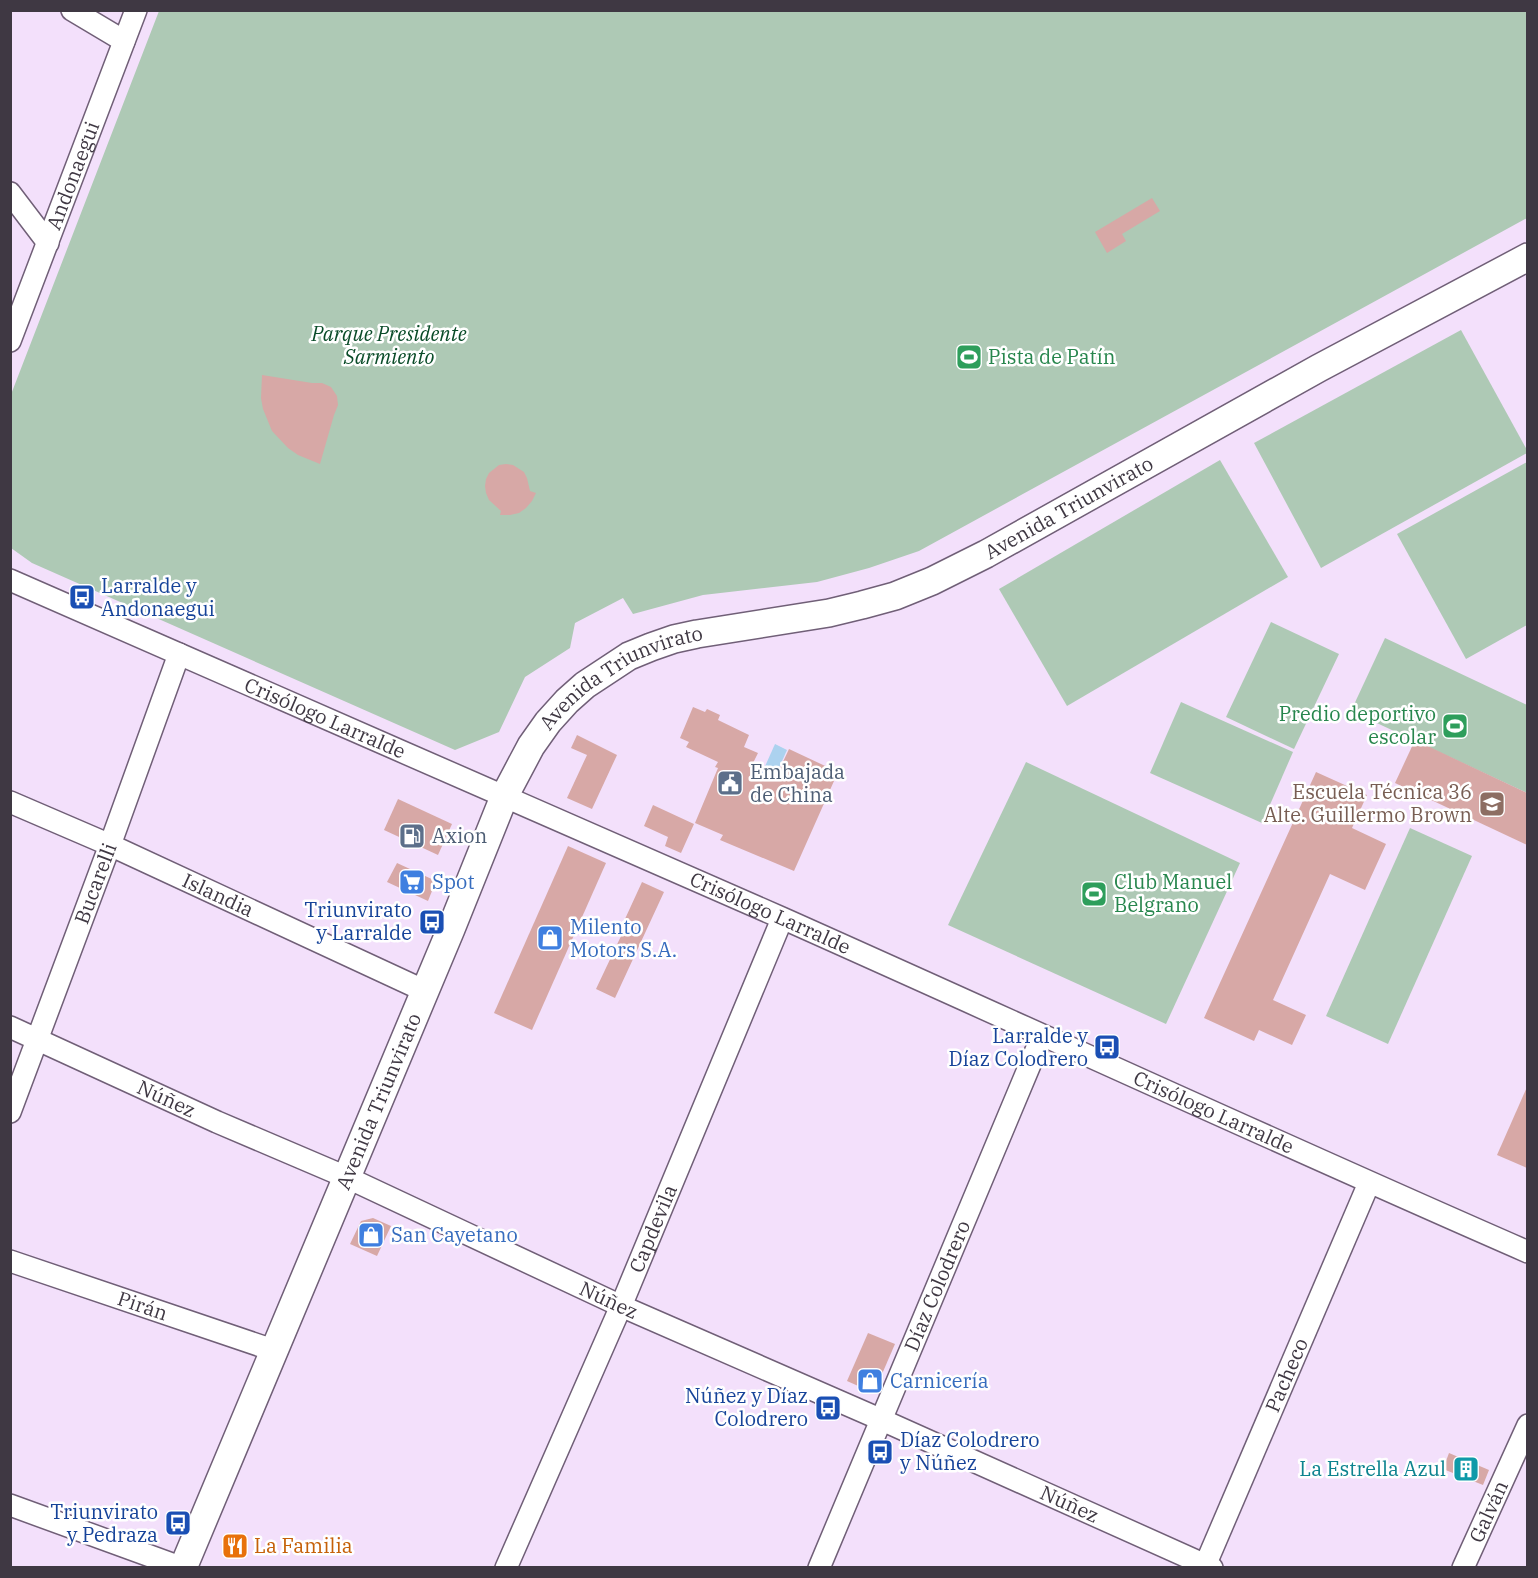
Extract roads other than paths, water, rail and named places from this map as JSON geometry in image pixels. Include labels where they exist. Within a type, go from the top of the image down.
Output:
[{"type":"main road","name":"Avenida Triunvirato","points":[[183,1567],[504,797],[531,746],[567,701],[629,656],[674,639],[829,613],[895,596],[932,580],[986,554],[1309,374],[1527,257]]},
{"type":"street","points":[[72,10],[124,41]]},
{"type":"street","name":"Andonaegui","points":[[10,341],[136,10]]},
{"type":"street","points":[[10,193],[48,243]]},
{"type":"street","name":"Crisólogo Larralde","points":[[10,580],[782,919],[1527,1252]]},
{"type":"street","name":"Bucarelli","points":[[10,1112],[179,654]]},
{"type":"street","name":"Islandia","points":[[10,802],[110,845],[425,990]]},
{"type":"street","name":"Capdevila","points":[[506,1568],[621,1306],[782,919]]},
{"type":"street","name":"Núñez","points":[[10,1027],[217,1122],[346,1177],[621,1306],[882,1420],[1207,1567]]},
{"type":"street","name":"Díaz Colodrero","points":[[819,1568],[1042,1036]]},
{"type":"street","name":"Pacheco","points":[[1207,1567],[1369,1183]]},
{"type":"street","name":"Pirán","points":[[10,1261],[273,1350]]},
{"type":"street","name":"Galván","points":[[1463,1568],[1527,1425]]},
{"type":"street","points":[[10,1505],[183,1567]]},
{"type":"water","points":[[775,744],[787,750],[774,779],[762,773]]},
{"type":"place","name":"Pista de Patín","points":[[969,357]]},
{"type":"place","name":"Larralde y Andonaegui","points":[[82,597]]},
{"type":"place","name":"Predio deportivo escolar","points":[[1455,726]]},
{"type":"place","name":"Embajada de China","points":[[730,783]]},
{"type":"place","name":"Escuela Técnica 36 Alte. Guillermo Brown","points":[[1492,804]]},
{"type":"place","name":"Axion","points":[[412,836]]},
{"type":"place","name":"Spot","points":[[412,882]]},
{"type":"place","name":"Club Manuel Belgrano","points":[[1094,894]]},
{"type":"place","name":"Triunvirato y Larralde","points":[[432,922]]},
{"type":"place","name":"Milento Motors S.A.","points":[[550,938]]},
{"type":"place","name":"Larralde y Díaz Colodrero","points":[[1107,1047]]},
{"type":"place","name":"San Cayetano","points":[[371,1235]]},
{"type":"place","name":"Carnicería","points":[[870,1381]]},
{"type":"place","name":"Núñez y Díaz Colodrero","points":[[828,1408]]},
{"type":"place","name":"Díaz Colodrero y Núñez","points":[[880,1452]]},
{"type":"place","name":"La Estrella Azul","points":[[1466,1469]]},
{"type":"place","name":"Triunvirato y Pedraza","points":[[178,1523]]},
{"type":"place","name":"La Familia","points":[[235,1546]]},
{"type":"park label","name":"Parque Presidente Sarmiento","points":[[389,346]]}]
